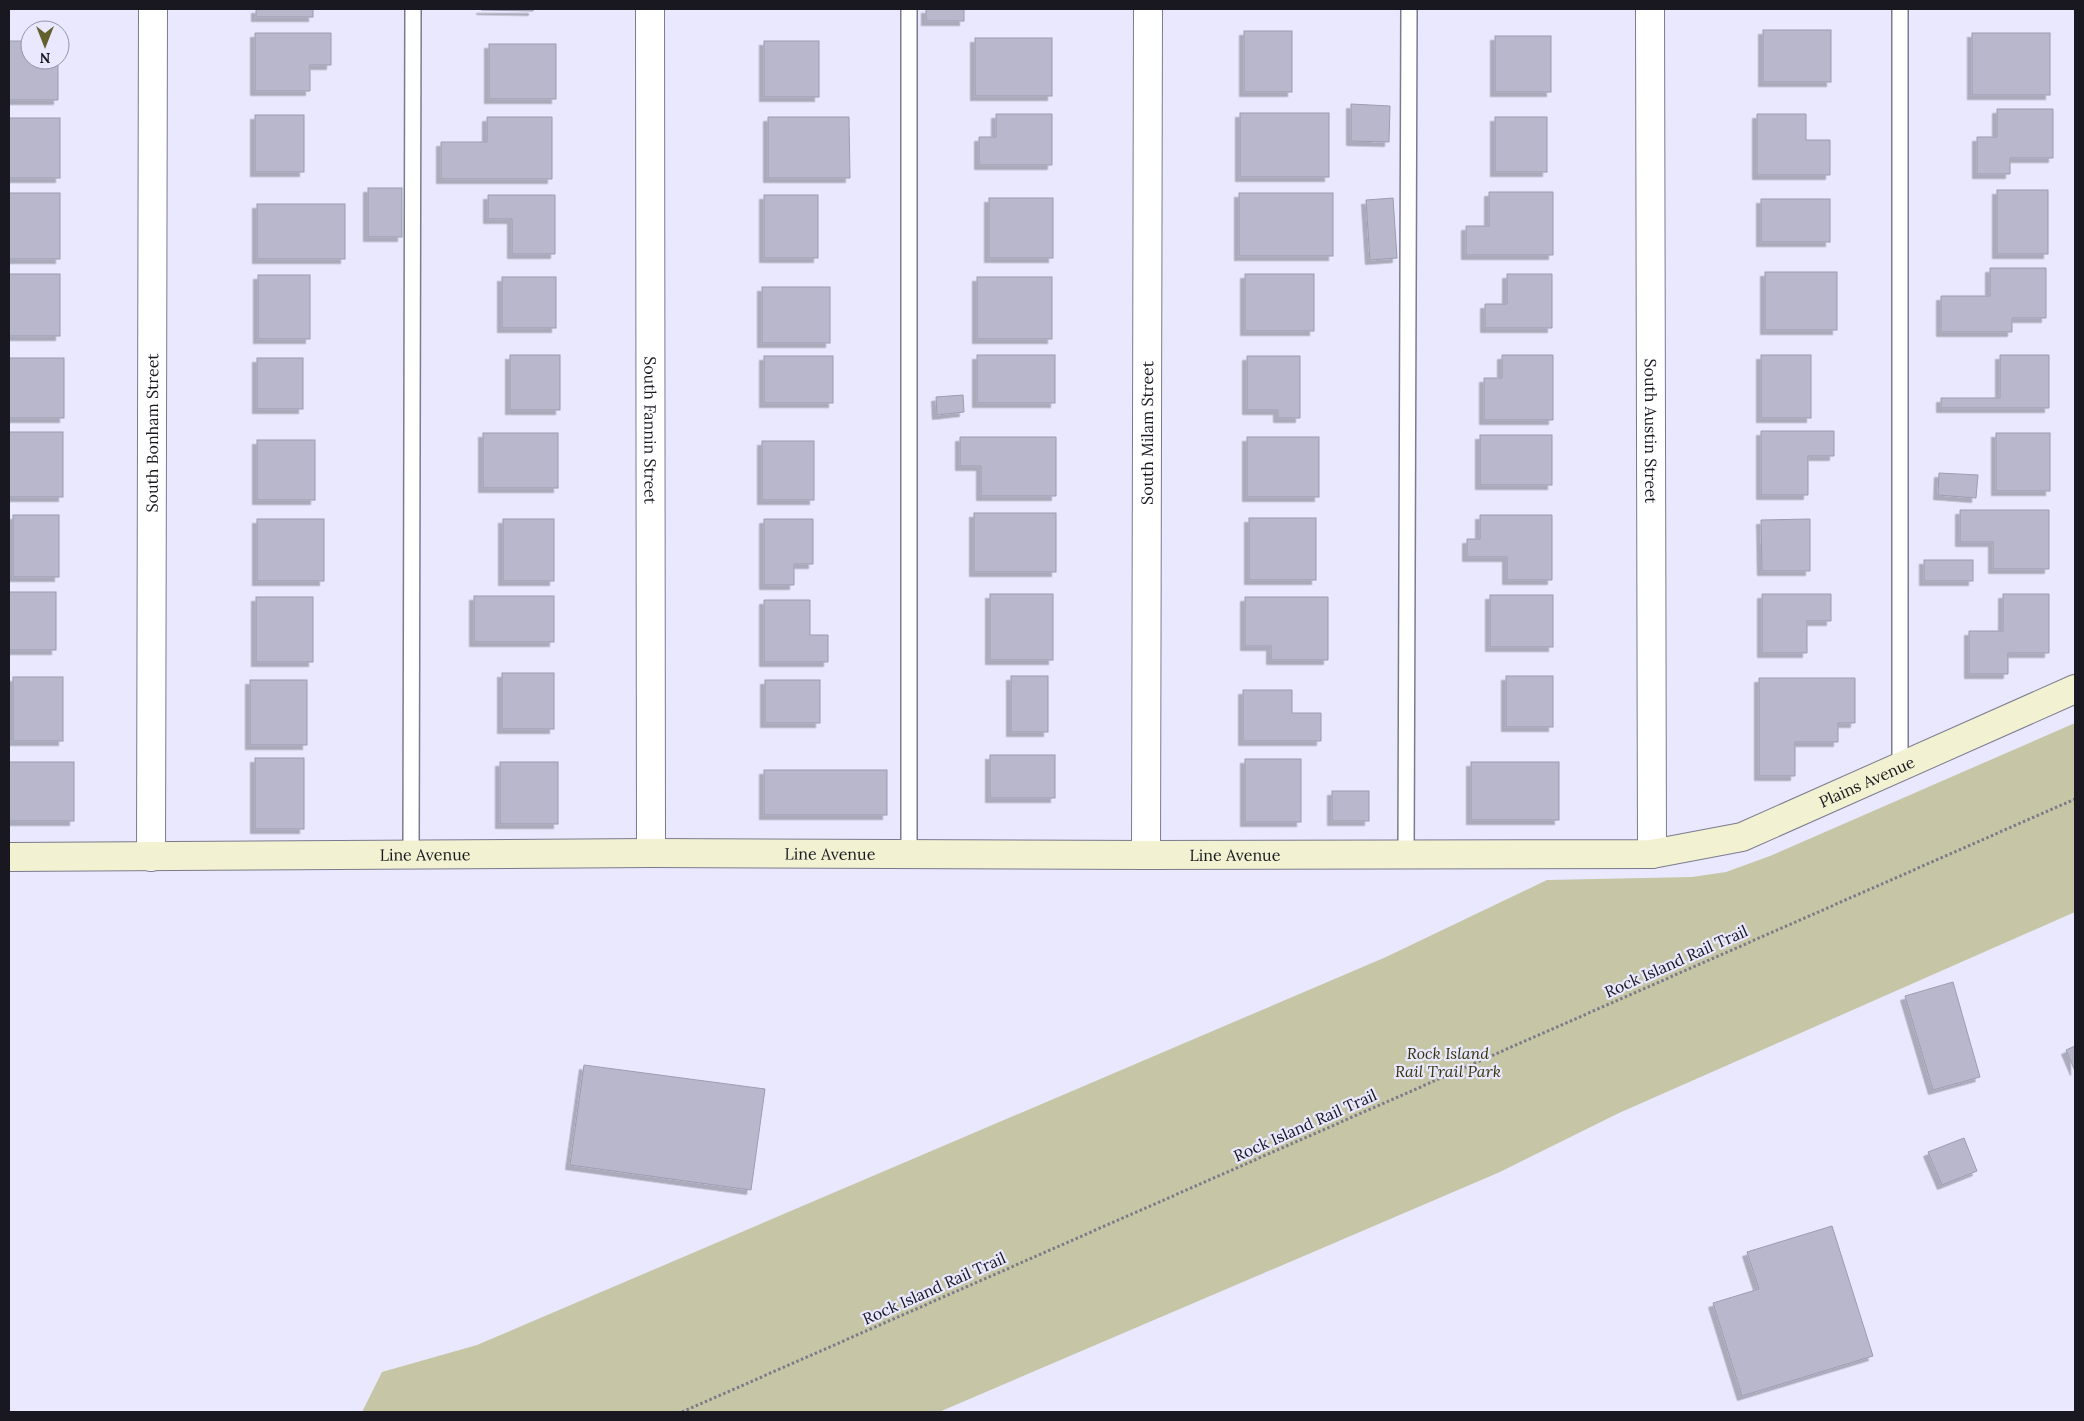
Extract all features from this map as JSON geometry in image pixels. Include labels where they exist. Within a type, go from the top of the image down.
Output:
[{"type":"street","name":"South Bonham Street","points":[[151,857],[153,9]]},
{"type":"street","name":"South Fannin Street","points":[[650,9],[651,853]]},
{"type":"street","name":"South Milam Street","points":[[1146,855],[1148,9]]},
{"type":"street","name":"South Austin Street","points":[[1650,9],[1652,854]]},
{"type":"street","name":"Plains Avenue","points":[[1652,854],[1742,837],[2075,689]]},
{"type":"street","name":"Line Avenue","points":[[9,857],[651,853],[1146,855],[1652,854]]},
{"type":"lane","points":[[411,855],[413,9]]},
{"type":"lane","points":[[909,9],[909,854]]},
{"type":"lane","points":[[1406,855],[1409,9]]},
{"type":"lane","points":[[1900,9],[1900,767]]},
{"type":"path","name":"Rock Island Rail Trail","points":[[682,1412],[2075,799]]},
{"type":"green space","name":"Rock Island Rail Trail Park","points":[[2075,723],[2075,912],[1619,1113],[1500,1172],[939,1412],[362,1412],[382,1372],[477,1345],[1386,957],[1547,880],[1692,877],[1726,872],[1770,856]]},
{"type":"building","points":[[256,9],[313,9],[313,17],[256,17]]},
{"type":"building","points":[[533,9],[533,11],[481,10]]},
{"type":"building","points":[[926,9],[964,9],[964,21],[926,21]]},
{"type":"building","points":[[1763,30],[1831,30],[1831,82],[1763,82]]},
{"type":"building","points":[[1244,31],[1292,31],[1292,92],[1244,92]]},
{"type":"building","points":[[255,33],[331,33],[331,65],[310,65],[310,91],[255,91]]},
{"type":"building","points":[[1972,33],[2050,33],[2050,95],[1972,95]]},
{"type":"building","points":[[1495,36],[1551,36],[1551,92],[1495,92]]},
{"type":"building","points":[[975,38],[1052,38],[1052,96],[975,96]]},
{"type":"building","points":[[9,41],[20,41],[20,70],[58,70],[58,100],[9,100]]},
{"type":"building","points":[[764,41],[819,41],[819,97],[764,97]]},
{"type":"building","points":[[489,44],[556,44],[556,99],[489,99]]},
{"type":"building","points":[[1351,104],[1390,106],[1389,142],[1351,141]]},
{"type":"building","points":[[1997,109],[2053,109],[2053,158],[2010,158],[2010,174],[1977,174],[1977,137],[1997,137]]},
{"type":"building","points":[[1240,113],[1329,113],[1329,177],[1240,177]]},
{"type":"building","points":[[996,114],[1052,114],[1052,165],[979,165],[979,137],[996,137]]},
{"type":"building","points":[[1757,114],[1806,114],[1806,140],[1830,140],[1830,175],[1757,175]]},
{"type":"building","points":[[255,115],[304,115],[304,172],[255,172]]},
{"type":"building","points":[[487,117],[552,117],[552,179],[441,179],[441,142],[487,142]]},
{"type":"building","points":[[768,117],[849,117],[850,178],[768,178]]},
{"type":"building","points":[[1495,117],[1547,117],[1547,172],[1495,172]]},
{"type":"building","points":[[9,118],[60,118],[60,178],[9,178]]},
{"type":"building","points":[[368,188],[402,188],[402,237],[368,237]]},
{"type":"building","points":[[1997,190],[2048,190],[2048,254],[1997,254]]},
{"type":"building","points":[[1489,192],[1553,192],[1553,255],[1466,255],[1466,226],[1489,226]]},
{"type":"building","points":[[9,193],[60,193],[60,259],[9,259]]},
{"type":"building","points":[[1239,193],[1333,193],[1333,256],[1239,256]]},
{"type":"building","points":[[488,195],[555,195],[555,254],[512,254],[512,219],[488,219]]},
{"type":"building","points":[[764,195],[818,195],[818,258],[764,258]]},
{"type":"building","points":[[989,198],[1053,198],[1053,258],[989,258]]},
{"type":"building","points":[[1393,198],[1397,258],[1370,260],[1366,200]]},
{"type":"building","points":[[1761,199],[1830,199],[1830,242],[1761,242]]},
{"type":"building","points":[[257,204],[345,204],[345,259],[257,259]]},
{"type":"building","points":[[1990,268],[2046,268],[2046,318],[2012,318],[2012,332],[1941,332],[1941,296],[1990,296]]},
{"type":"building","points":[[1765,272],[1837,272],[1837,330],[1765,330]]},
{"type":"building","points":[[9,274],[60,274],[60,336],[9,336]]},
{"type":"building","points":[[1245,274],[1314,274],[1314,331],[1245,331]]},
{"type":"building","points":[[1507,274],[1552,274],[1552,328],[1485,328],[1485,304],[1507,304]]},
{"type":"building","points":[[258,275],[310,275],[310,339],[258,339]]},
{"type":"building","points":[[502,277],[556,277],[556,328],[502,328]]},
{"type":"building","points":[[977,277],[1052,277],[1052,339],[977,339]]},
{"type":"building","points":[[762,287],[830,287],[830,343],[762,343]]},
{"type":"building","points":[[510,355],[560,355],[560,410],[510,410]]},
{"type":"building","points":[[977,355],[1055,355],[1055,403],[977,403]]},
{"type":"building","points":[[1502,355],[1553,355],[1553,420],[1484,420],[1484,378],[1502,378]]},
{"type":"building","points":[[1761,355],[1811,355],[1811,418],[1761,418]]},
{"type":"building","points":[[2000,355],[2049,355],[2049,408],[1941,408],[1941,398],[2000,398]]},
{"type":"building","points":[[764,356],[833,356],[833,403],[764,403]]},
{"type":"building","points":[[1247,356],[1300,356],[1300,418],[1278,418],[1278,410],[1247,410]]},
{"type":"building","points":[[9,358],[64,358],[64,418],[9,418]]},
{"type":"building","points":[[257,358],[303,358],[303,409],[257,409]]},
{"type":"building","points":[[963,395],[964,412],[937,415],[936,397]]},
{"type":"building","points":[[1761,431],[1834,431],[1834,456],[1808,456],[1808,495],[1761,495]]},
{"type":"building","points":[[9,432],[63,432],[63,497],[9,497]]},
{"type":"building","points":[[483,433],[558,433],[558,488],[483,488]]},
{"type":"building","points":[[1996,433],[2050,433],[2050,491],[1996,491]]},
{"type":"building","points":[[1480,435],[1552,435],[1552,485],[1480,485]]},
{"type":"building","points":[[960,437],[1056,437],[1056,496],[981,496],[981,466],[960,466]]},
{"type":"building","points":[[1247,437],[1319,437],[1319,497],[1247,497]]},
{"type":"building","points":[[257,440],[315,440],[315,500],[257,500]]},
{"type":"building","points":[[762,441],[814,441],[814,500],[762,500]]},
{"type":"building","points":[[1939,473],[1978,475],[1976,498],[1938,495]]},
{"type":"building","points":[[1960,510],[2049,510],[2049,569],[1993,569],[1993,542],[1960,542]]},
{"type":"building","points":[[974,513],[1056,513],[1056,572],[974,572]]},
{"type":"building","points":[[13,515],[59,515],[59,577],[13,577]]},
{"type":"building","points":[[1480,515],[1552,515],[1552,580],[1507,580],[1507,557],[1467,557],[1467,539],[1480,539]]},
{"type":"building","points":[[1249,518],[1316,518],[1316,580],[1249,580]]},
{"type":"building","points":[[257,519],[324,519],[324,581],[257,581]]},
{"type":"building","points":[[503,519],[554,519],[554,581],[503,581]]},
{"type":"building","points":[[764,519],[813,519],[813,564],[794,564],[794,585],[764,585]]},
{"type":"building","points":[[1810,519],[1810,571],[1762,571],[1761,520]]},
{"type":"building","points":[[1924,560],[1973,560],[1973,581],[1924,581]]},
{"type":"building","points":[[9,592],[56,592],[56,650],[9,650]]},
{"type":"building","points":[[990,594],[1053,594],[1053,660],[990,660]]},
{"type":"building","points":[[1762,594],[1831,594],[1831,621],[1807,621],[1807,653],[1762,653]]},
{"type":"building","points":[[2003,594],[2049,594],[2049,653],[2008,653],[2008,674],[1969,674],[1969,631],[2003,631]]},
{"type":"building","points":[[1490,595],[1553,595],[1553,647],[1490,647]]},
{"type":"building","points":[[474,596],[554,596],[554,642],[474,642]]},
{"type":"building","points":[[256,597],[313,597],[313,662],[256,662]]},
{"type":"building","points":[[1245,597],[1328,597],[1328,660],[1271,660],[1271,646],[1245,646]]},
{"type":"building","points":[[764,600],[810,600],[810,635],[828,635],[828,662],[764,662]]},
{"type":"building","points":[[502,673],[554,673],[554,729],[502,729]]},
{"type":"building","points":[[1011,676],[1048,676],[1048,732],[1011,732]]},
{"type":"building","points":[[1506,676],[1553,676],[1553,727],[1506,727]]},
{"type":"building","points":[[13,677],[63,677],[63,741],[13,741]]},
{"type":"building","points":[[1759,678],[1855,678],[1855,723],[1838,723],[1838,742],[1795,742],[1795,776],[1759,776]]},
{"type":"building","points":[[250,680],[307,680],[307,745],[250,745]]},
{"type":"building","points":[[765,680],[820,680],[820,723],[765,723]]},
{"type":"building","points":[[1243,690],[1292,690],[1292,713],[1321,713],[1321,741],[1243,741]]},
{"type":"building","points":[[990,755],[1055,755],[1055,798],[990,798]]},
{"type":"building","points":[[255,758],[304,758],[304,829],[255,829]]},
{"type":"building","points":[[1245,759],[1301,759],[1301,822],[1245,822]]},
{"type":"building","points":[[9,762],[74,762],[74,821],[9,821]]},
{"type":"building","points":[[500,762],[558,762],[558,824],[500,824]]},
{"type":"building","points":[[1471,762],[1559,762],[1559,820],[1471,820]]},
{"type":"building","points":[[764,770],[887,770],[887,815],[764,815]]},
{"type":"building","points":[[1332,791],[1369,791],[1369,821],[1332,821]]},
{"type":"building","points":[[1953,982],[1980,1077],[1933,1090],[1905,996]]},
{"type":"building","points":[[2075,1046],[2075,1071],[2066,1050]]},
{"type":"building","points":[[584,1065],[765,1089],[751,1190],[570,1165]]},
{"type":"building","points":[[1964,1138],[1977,1171],[1942,1185],[1928,1152]]},
{"type":"building","points":[[1832,1226],[1873,1356],[1742,1396],[1713,1303],[1759,1289],[1747,1252]]}]
